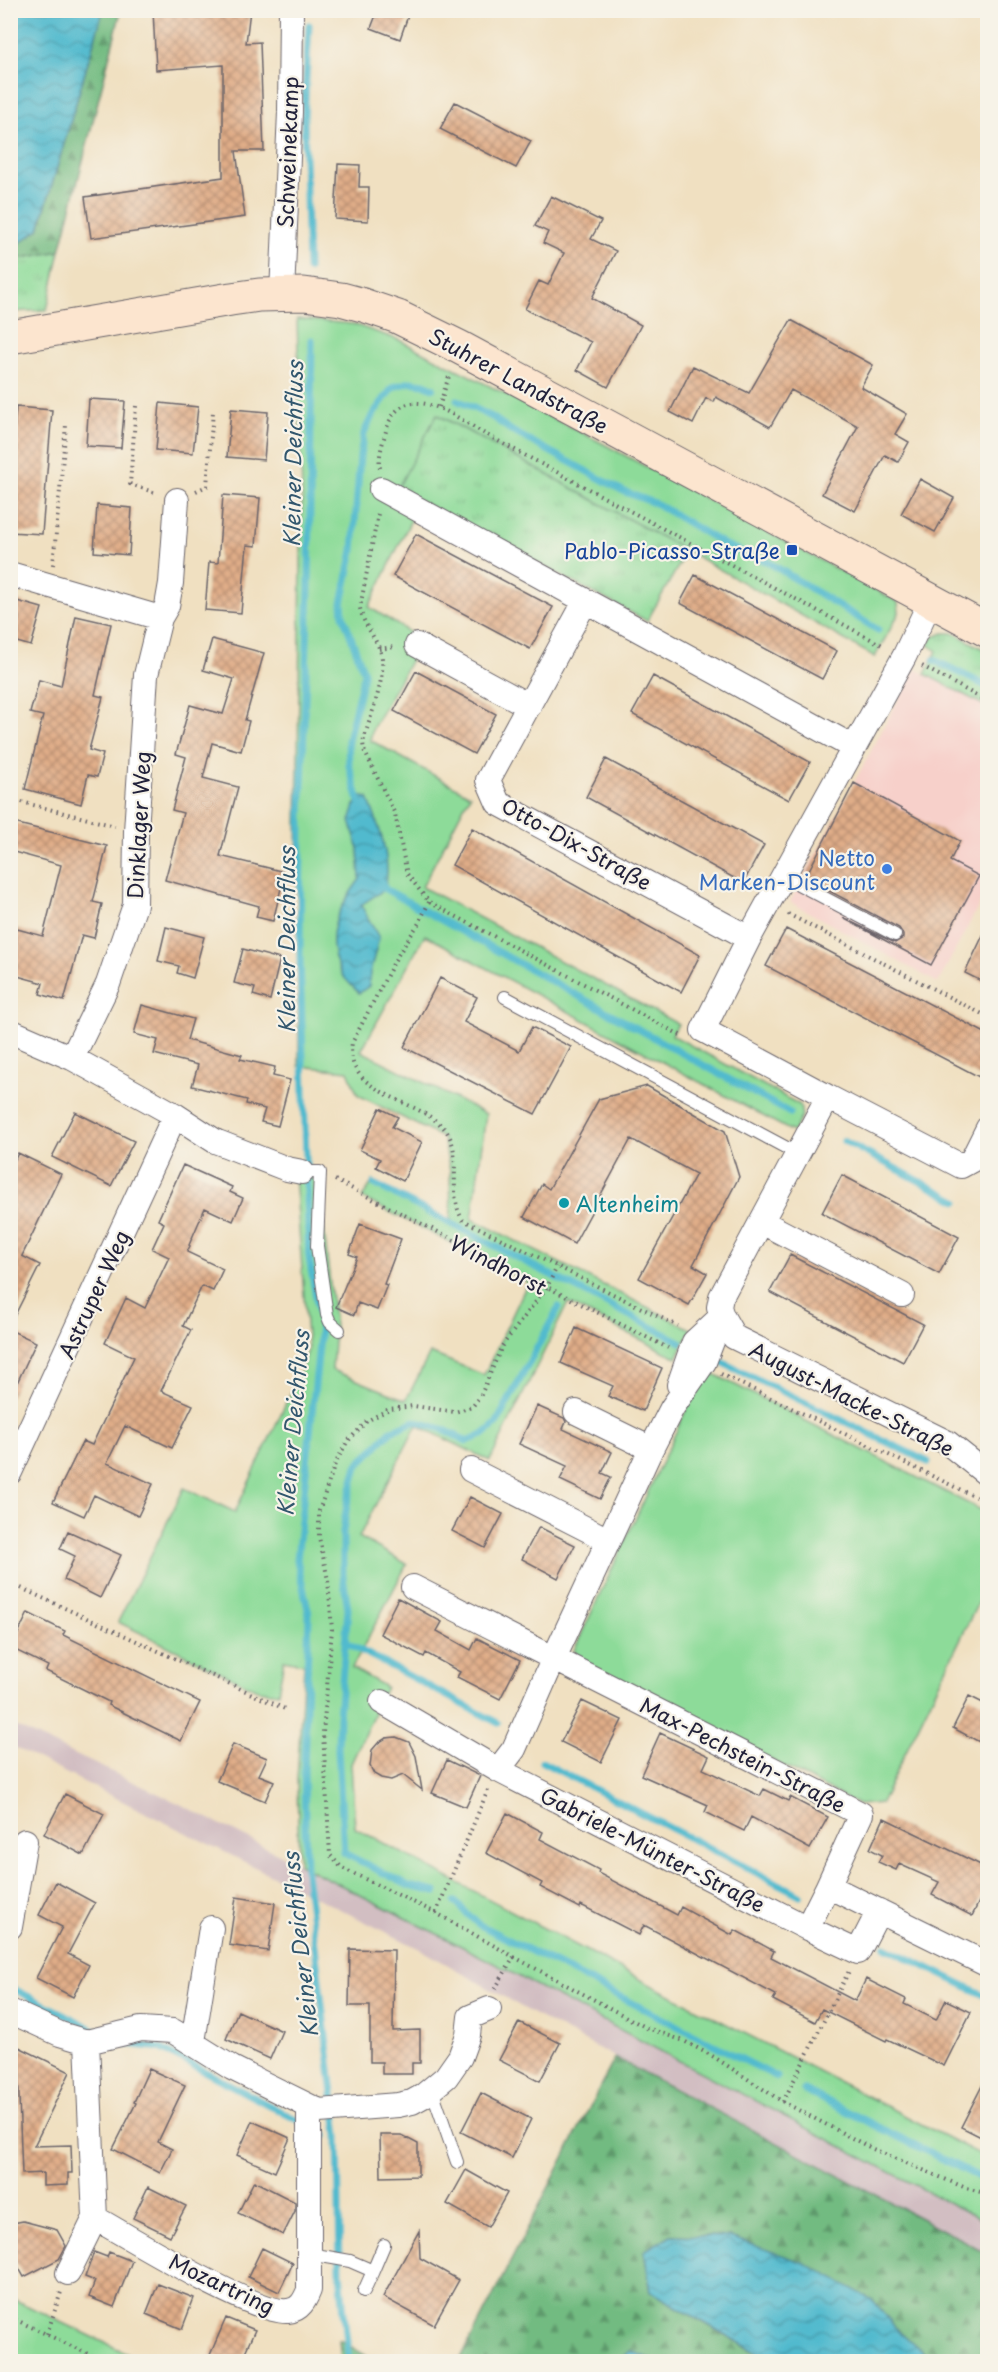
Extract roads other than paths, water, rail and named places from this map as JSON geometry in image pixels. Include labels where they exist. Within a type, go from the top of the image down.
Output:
[{"type":"main road","name":"Stuhrer Landstraße","points":[[10,336],[194,304],[282,294],[312,294],[363,305],[398,317],[459,347],[987,631]]},
{"type":"street","name":"Schweinekamp","points":[[282,294],[290,112],[291,10]]},
{"type":"street","points":[[381,489],[853,747]]},
{"type":"street","name":"Dinklager Weg","points":[[72,1058],[108,984],[135,905],[136,831],[146,675],[171,583],[177,500]]},
{"type":"street","points":[[10,574],[160,618]]},
{"type":"street","points":[[931,600],[904,657],[749,938],[703,1030],[961,1167],[972,1160],[987,1128]]},
{"type":"street","name":"Otto-Dix-Straße","points":[[585,602],[488,780],[498,803],[749,938]]},
{"type":"street","points":[[417,645],[529,706]]},
{"type":"street","points":[[10,1031],[72,1058],[215,1141],[287,1169],[311,1172]]},
{"type":"street","points":[[498,1770],[514,1749],[651,1449],[695,1361],[722,1316],[721,1297],[828,1097]]},
{"type":"street","name":"Astruper Weg","points":[[10,1472],[175,1116]]},
{"type":"street","points":[[762,1222],[902,1295]]},
{"type":"street","points":[[695,1361],[698,1336],[722,1316]]},
{"type":"street","name":"August-Macke-Straße","points":[[722,1316],[734,1337],[948,1443],[987,1475]]},
{"type":"street","points":[[576,1412],[651,1449]]},
{"type":"street","points":[[471,1470],[609,1540]]},
{"type":"street","points":[[413,1587],[554,1658]]},
{"type":"street","name":"Max-Pechstein-Straße","points":[[554,1658],[861,1814],[828,1886]]},
{"type":"street","name":"Gabriele-Münter-Straße","points":[[382,1702],[498,1770],[858,1952],[879,1911]]},
{"type":"street","points":[[10,1927],[25,1841]]},
{"type":"street","points":[[807,1928],[828,1886],[987,1965]]},
{"type":"street","points":[[193,2042],[211,1928]]},
{"type":"street","points":[[10,2011],[60,2034],[93,2041],[141,2029],[173,2031],[317,2117],[412,2102],[432,2090],[446,2077],[460,2057],[470,2028],[470,2017],[489,2009]]},
{"type":"street","points":[[68,2273],[95,2217],[93,2041]]},
{"type":"street","name":"Mozartring","points":[[95,2217],[179,2265],[272,2310],[290,2312],[304,2303],[318,2255],[317,2117]]},
{"type":"lane","points":[[783,876],[895,935]]},
{"type":"lane","points":[[505,997],[798,1154]]},
{"type":"lane","points":[[311,1172],[319,1269],[327,1315],[330,1322],[339,1330]]},
{"type":"lane","points":[[432,2090],[457,2162]]},
{"type":"lane","points":[[364,2291],[384,2245]]},
{"type":"lane","points":[[318,2255],[350,2261],[373,2271]]},
{"type":"water","points":[[11,10],[103,11],[39,229],[11,249]]},
{"type":"water","points":[[358,796],[368,798],[380,831],[387,866],[385,889],[361,905],[379,938],[370,972],[369,986],[359,993],[340,971],[333,946],[335,923],[345,901],[360,879],[358,847],[350,821]]},
{"type":"water","points":[[671,2235],[730,2237],[805,2263],[873,2300],[895,2327],[933,2361],[771,2361],[651,2292],[644,2251]]},
{"type":"water","points":[[630,2351],[656,2361],[620,2361]]},
{"type":"waterway","name":"Kleiner Deichfluss","points":[[308,269],[304,118],[309,25]]},
{"type":"waterway","name":"Kleiner Deichfluss","points":[[312,340],[309,588],[301,813],[300,958],[309,1258],[321,1326],[297,1560],[309,1614],[304,1768],[306,1872],[338,2135],[340,2272],[349,2362]]},
{"type":"waterway","points":[[360,805],[349,765],[348,740],[364,673],[343,615],[342,603],[353,550],[360,456],[364,433],[373,414],[393,387],[410,382],[433,388]]},
{"type":"waterway","points":[[457,400],[492,417],[512,431],[625,492],[657,504],[725,545],[768,562],[878,630]]},
{"type":"waterway","points":[[934,660],[988,687]]},
{"type":"waterway","points":[[381,882],[385,889],[790,1113]]},
{"type":"waterway","points":[[844,1141],[957,1201]]},
{"type":"waterway","points":[[374,1184],[681,1342]]},
{"type":"waterway","points":[[436,1892],[409,1886],[344,1853],[338,1750],[348,1609],[343,1576],[343,1532],[347,1504],[357,1466],[391,1431],[415,1421],[442,1429],[467,1441],[483,1435],[496,1424],[559,1307]]},
{"type":"waterway","points":[[713,1358],[928,1462]]},
{"type":"waterway","points":[[345,1642],[498,1723]]},
{"type":"waterway","points":[[542,1762],[800,1895]]},
{"type":"waterway","points":[[455,1902],[478,1924],[777,2077]]},
{"type":"waterway","points":[[885,1947],[988,1997]]},
{"type":"waterway","points":[[10,1987],[99,2032]]},
{"type":"waterway","points":[[120,2041],[160,2048],[303,2123]]},
{"type":"waterway","points":[[804,2090],[985,2180]]},
{"type":"waterway","points":[[313,2128],[326,2135]]},
{"type":"place","name":"Pablo-Picasso-Straße","points":[[792,550]]},
{"type":"place","name":"Netto Marken-Discount","points":[[887,869]]},
{"type":"place","name":"Altenheim","points":[[564,1203]]}]
